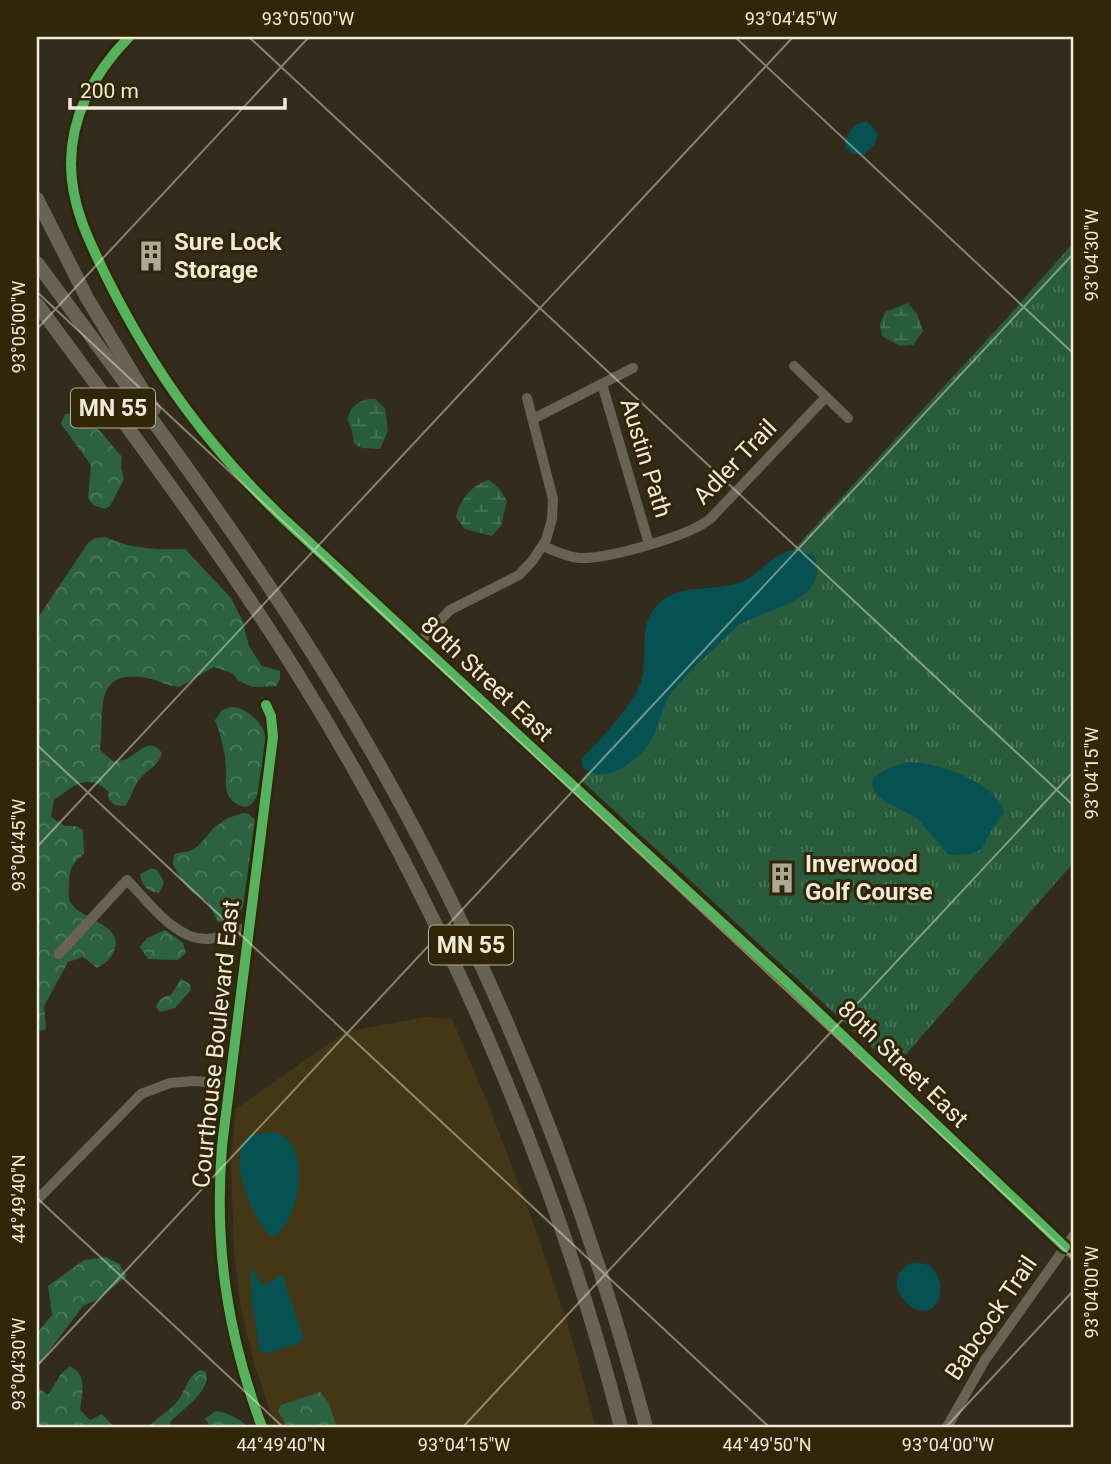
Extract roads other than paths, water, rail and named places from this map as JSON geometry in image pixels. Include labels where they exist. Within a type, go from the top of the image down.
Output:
[{"type":"highway","points":[[37,199],[86,298],[212,502]]},
{"type":"highway","name":"MN 55","points":[[37,262],[257,567],[343,702],[400,802],[461,922],[516,1043],[562,1161],[613,1311],[646,1427]]},
{"type":"highway","name":"MN 55","points":[[37,304],[240,584],[321,714],[380,818],[432,920],[485,1035],[544,1182],[574,1268],[621,1427]]},
{"type":"highway","points":[[37,322],[83,373],[189,512]]},
{"type":"street","name":"80th Street East","points":[[129,37],[94,79],[82,104],[74,131],[71,162],[74,195],[93,250],[149,357],[176,398],[215,448],[257,494],[784,980],[1074,1256]]},
{"type":"street","points":[[794,366],[848,418]]},
{"type":"street","points":[[533,419],[633,368]]},
{"type":"street","name":"Austin Path","points":[[602,384],[649,544]]},
{"type":"street","name":"Adler Trail","points":[[543,545],[564,555],[590,558],[696,529],[706,523],[826,397]]},
{"type":"street","points":[[418,644],[450,610],[519,575],[543,545],[552,519],[553,499],[527,398]]},
{"type":"street","name":"Courthouse Boulevard East","points":[[262,1427],[240,1362],[223,1266],[220,1176],[273,737],[271,716],[266,705]]},
{"type":"street","points":[[59,954],[127,880],[159,913],[187,936],[208,939],[249,927]]},
{"type":"street","points":[[37,1200],[141,1094],[170,1083],[194,1081],[230,1084]]},
{"type":"street","name":"Babcock Trail","points":[[947,1427],[985,1360],[1074,1235]]},
{"type":"water","points":[[867,121],[878,134],[875,144],[864,155],[852,154],[845,147],[848,133]]},
{"type":"water","points":[[795,550],[814,555],[817,571],[814,583],[805,593],[737,626],[703,658],[672,692],[653,737],[641,754],[612,772],[592,773],[583,768],[585,755],[616,721],[637,691],[644,669],[647,624],[658,604],[675,593],[743,581],[779,556]]},
{"type":"water","points":[[908,762],[963,775],[988,790],[998,800],[1004,811],[982,849],[971,854],[949,855],[917,818],[876,794],[872,785],[873,778],[888,768]]},
{"type":"water","points":[[272,1132],[285,1137],[294,1148],[299,1180],[291,1214],[283,1228],[273,1237],[258,1220],[251,1206],[241,1175],[240,1160],[241,1148],[248,1137]]},
{"type":"water","points":[[914,1262],[929,1265],[940,1283],[937,1302],[925,1311],[906,1302],[897,1288],[900,1272]]},
{"type":"water","points":[[250,1267],[263,1285],[279,1275],[283,1277],[303,1337],[301,1342],[265,1354],[260,1352],[252,1302]]},
{"type":"place","name":"Sure Lock Storage","points":[[151,256]]},
{"type":"place","name":"Inverwood Golf Course","points":[[782,878]]}]
